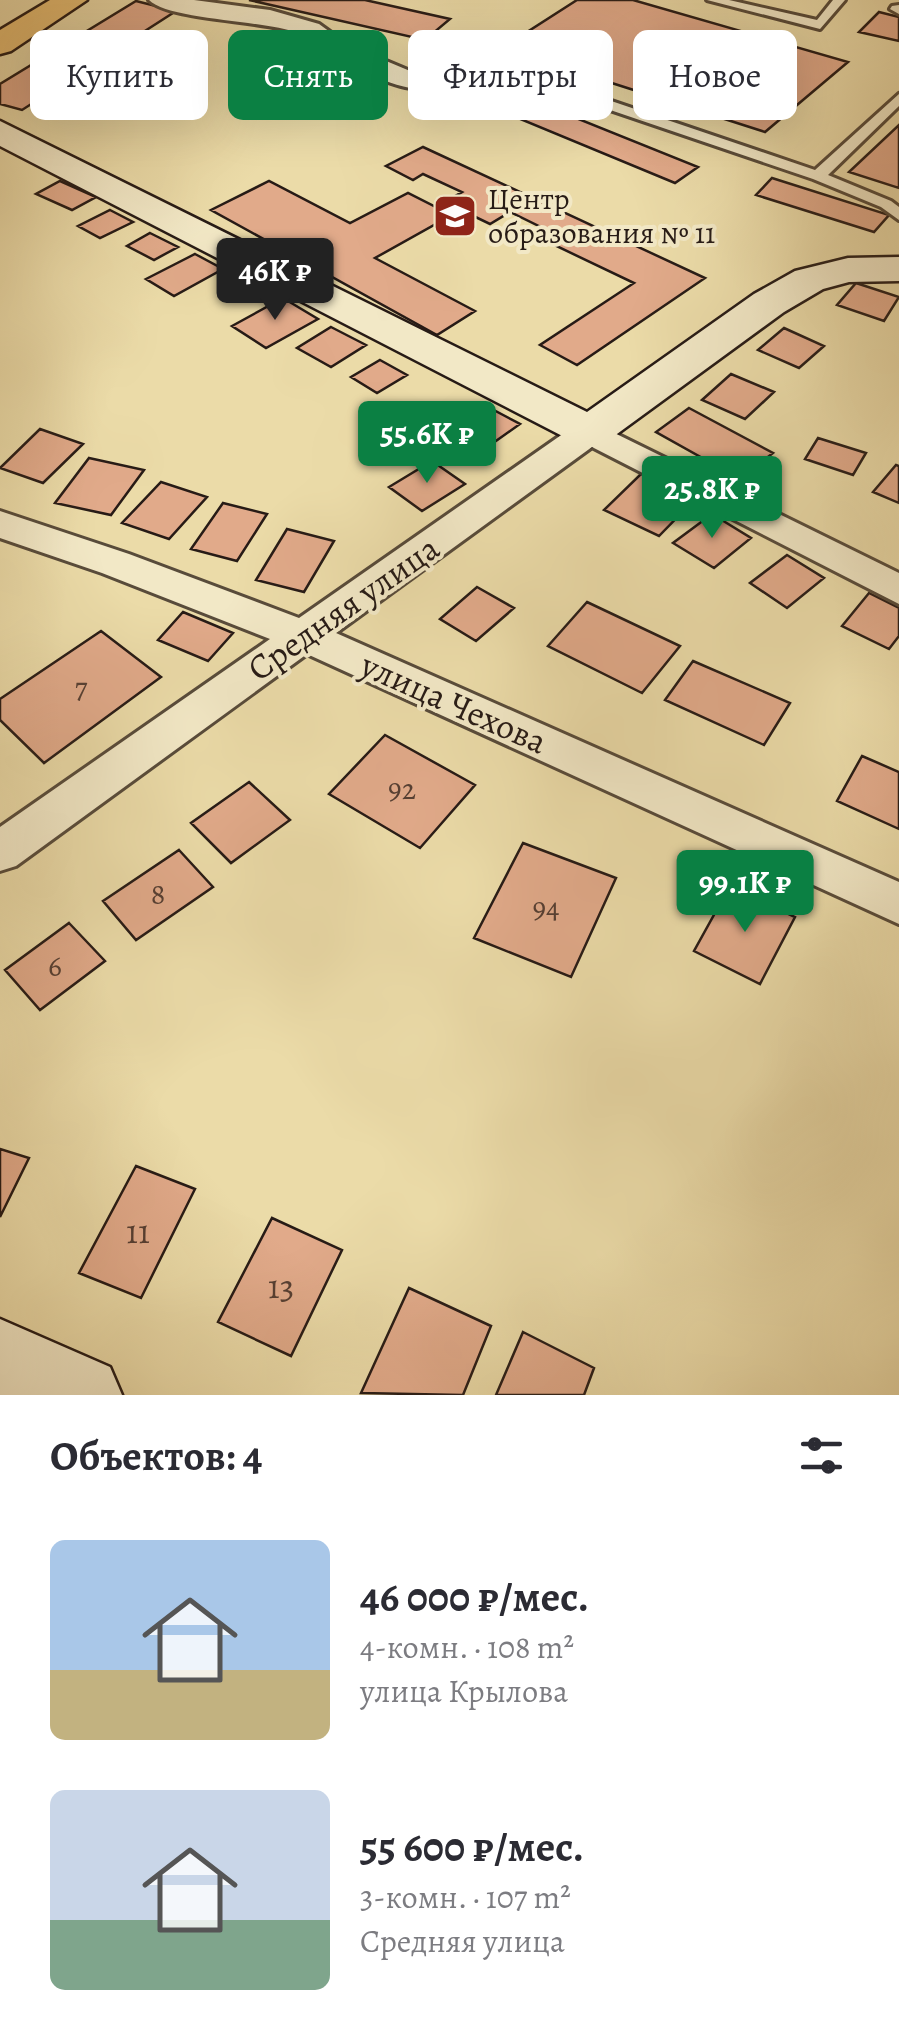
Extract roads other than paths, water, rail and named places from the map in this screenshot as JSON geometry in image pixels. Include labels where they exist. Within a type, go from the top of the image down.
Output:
[{"type":"highway","points":[[0,44],[72,0]]},
{"type":"street","points":[[161,0],[211,11],[260,15],[310,29],[339,50],[408,80]]},
{"type":"street","points":[[4,138],[899,590]]},
{"type":"street","name":"Средняя улица","points":[[0,852],[769,303],[809,280],[848,270],[899,270]]},
{"type":"street","name":"улица Чехова","points":[[0,524],[120,562],[304,636],[899,904]]},
{"type":"street","points":[[0,1358],[82,1395]]},
{"type":"lane","points":[[713,0],[820,25],[838,0]]},
{"type":"lane","points":[[818,176],[899,98]]},
{"type":"lane","points":[[613,106],[818,176],[886,204],[899,215]]},
{"type":"place","name":"Центр образования № 11","points":[[455,216]]}]
